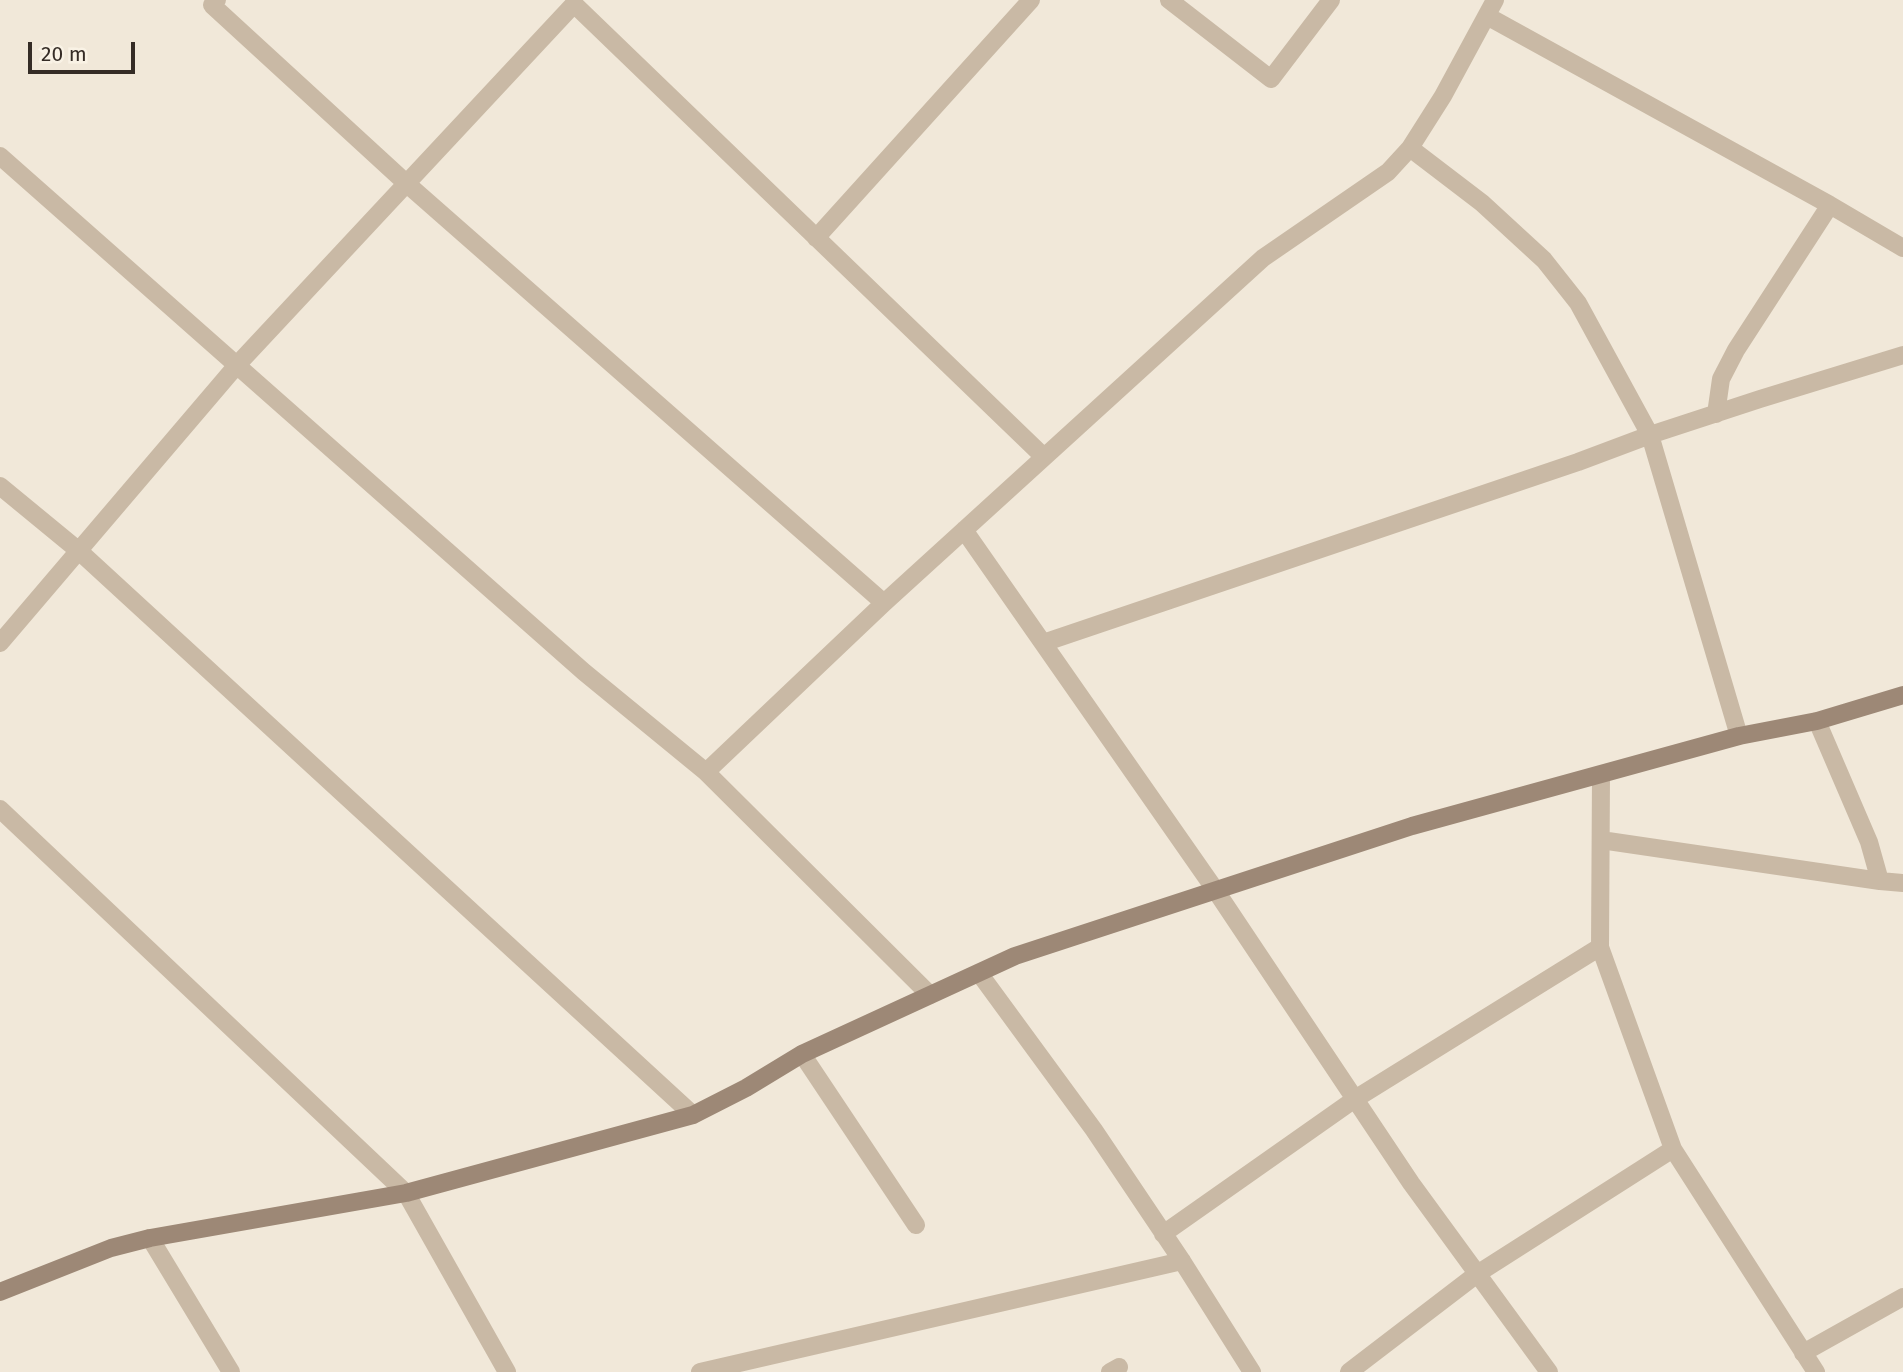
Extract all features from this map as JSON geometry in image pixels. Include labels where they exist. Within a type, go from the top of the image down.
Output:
[{"type":"street","points":[[816,238],[1031,0]]},
{"type":"street","points":[[1169,0],[1271,79],[1331,0]]},
{"type":"street","points":[[211,2],[406,183],[884,603]]},
{"type":"street","points":[[0,643],[237,365],[575,2],[1044,457]]},
{"type":"street","points":[[706,772],[884,603],[1263,258],[1388,172],[1409,148],[1443,96],[1491,8],[1903,248]]},
{"type":"street","points":[[1409,148],[1482,202],[1544,260],[1578,303],[1650,435],[1739,736]]},
{"type":"street","points":[[0,156],[584,672],[706,772],[930,995]]},
{"type":"street","points":[[1716,414],[1721,379],[1736,350],[1830,205]]},
{"type":"street","points":[[1043,643],[1578,462],[1650,435],[1903,355]]},
{"type":"street","points":[[0,486],[79,551],[693,1115]]},
{"type":"street","points":[[964,530],[1216,891],[1411,1183],[1549,1372]]},
{"type":"street","points":[[0,1292],[111,1248],[150,1238],[406,1193],[693,1115],[746,1088],[802,1054],[1015,956],[1412,826],[1739,736],[1817,721],[1903,695]]},
{"type":"street","points":[[1817,721],[1869,842],[1880,881]]},
{"type":"street","points":[[1601,776],[1600,947],[1673,1149],[1816,1372]]},
{"type":"street","points":[[0,809],[406,1193],[507,1372]]},
{"type":"street","points":[[1601,839],[1903,883]]},
{"type":"street","points":[[1163,1234],[1355,1099],[1600,947]]},
{"type":"street","points":[[979,973],[1094,1130],[1252,1372]]},
{"type":"street","points":[[802,1054],[916,1225]]},
{"type":"street","points":[[1349,1372],[1477,1274],[1673,1149]]},
{"type":"street","points":[[150,1238],[231,1372]]},
{"type":"street","points":[[700,1372],[1182,1261]]},
{"type":"street","points":[[1804,1353],[1903,1297]]}]
